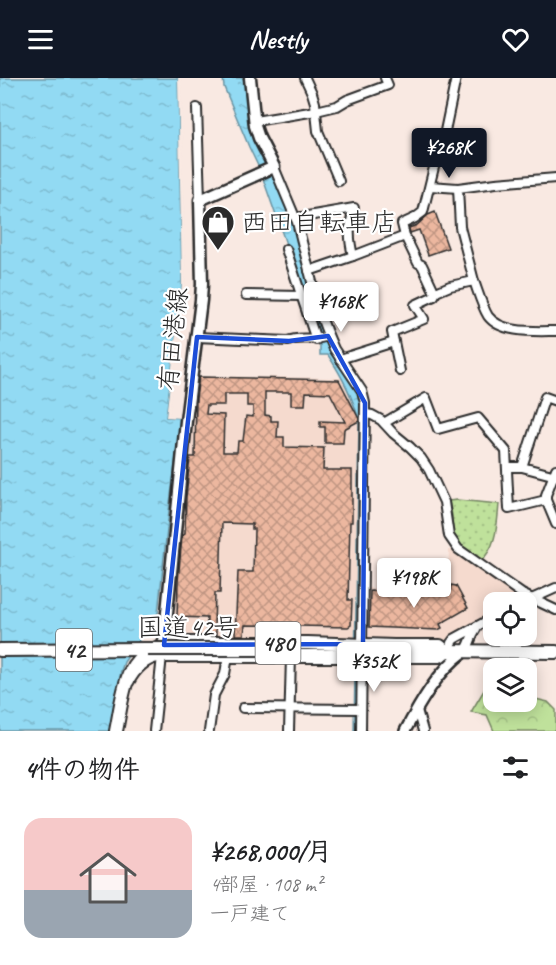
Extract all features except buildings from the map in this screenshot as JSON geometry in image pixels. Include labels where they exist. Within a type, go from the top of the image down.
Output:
[{"type":"highway","name":"480","points":[[163,651],[176,643],[225,643],[362,650]]},
{"type":"highway","name":"国道42号","points":[[0,650],[270,649],[556,652]]},
{"type":"highway","name":"480","points":[[116,731],[132,667],[151,651],[226,656],[291,656],[362,650]]},
{"type":"main road","points":[[200,200],[268,170],[255,121],[250,78]]},
{"type":"main road","name":"有田港線","points":[[163,651],[202,284],[200,200]]},
{"type":"street","points":[[305,78],[312,93],[318,131],[339,181]]},
{"type":"street","points":[[255,121],[337,106],[388,85],[385,78]]},
{"type":"street","points":[[435,293],[405,236],[402,224],[423,213],[437,155],[446,131],[456,78]]},
{"type":"street","points":[[197,108],[200,200]]},
{"type":"street","points":[[268,170],[296,218],[327,336],[363,394],[365,403],[361,731]]},
{"type":"street","points":[[430,186],[458,188],[556,178]]},
{"type":"street","points":[[458,188],[460,227],[474,281],[488,315],[497,323],[510,329],[556,331]]},
{"type":"street","points":[[296,218],[354,208],[349,229],[353,256]]},
{"type":"street","points":[[309,271],[405,236]]},
{"type":"street","points":[[286,249],[317,340]]},
{"type":"street","points":[[400,371],[392,332],[424,319],[415,305],[450,286],[474,281]]},
{"type":"street","points":[[246,295],[302,296]]},
{"type":"street","points":[[197,337],[288,341],[295,338],[317,340],[327,336]]},
{"type":"street","points":[[340,358],[394,342]]},
{"type":"street","points":[[522,466],[545,397],[556,401]]},
{"type":"street","points":[[384,423],[426,398],[438,429],[478,418],[506,450],[509,509],[546,500]]},
{"type":"street","points":[[366,414],[384,423],[393,434],[414,451],[429,470],[444,502],[448,533],[453,544],[469,558],[520,592]]},
{"type":"street","points":[[507,467],[522,466],[555,474],[546,500],[556,524]]},
{"type":"street","points":[[537,596],[556,588]]},
{"type":"street","points":[[537,602],[556,610]]},
{"type":"street","points":[[445,669],[448,651],[454,639],[482,625]]},
{"type":"street","points":[[405,731],[445,669],[468,648],[472,634],[482,625]]},
{"type":"street","points":[[209,731],[214,695],[225,674],[225,643]]},
{"type":"street","points":[[154,731],[163,651]]},
{"type":"street","points":[[289,731],[291,656]]},
{"type":"street","points":[[243,708],[361,709]]},
{"type":"street","points":[[417,710],[423,731]]},
{"type":"highlighted area","points":[[328,336],[365,403],[363,644],[164,645],[197,337],[289,341]]},
{"type":"shaded area","points":[[195,376],[342,378],[355,405],[359,421],[355,639],[185,639],[171,627],[177,538]]},
{"type":"shaded area","points":[[458,549],[519,592],[483,592],[483,618],[441,643],[367,641],[368,588],[447,591],[449,550]]},
{"type":"green space","points":[[449,501],[499,504],[493,542],[480,562],[463,549],[453,532]]},
{"type":"green space","points":[[483,692],[483,712],[537,712],[537,699],[548,702],[556,710],[556,731],[494,731],[487,715],[471,712]]},
{"type":"water","points":[[0,78],[178,78],[182,284],[166,417],[181,418],[158,613],[124,662],[110,731],[0,731]]},
{"type":"water","points":[[223,78],[244,78],[263,154],[294,222],[316,314],[328,346],[359,393],[362,410],[359,731],[354,731],[359,421],[338,371],[328,355],[320,355],[320,345],[314,324],[260,170],[224,87]]},
{"type":"pier","points":[[178,78],[181,78],[185,284],[169,415],[181,415],[181,418],[166,417],[182,284]]},
{"type":"place","name":"西田自転車店","points":[[218,251]]}]
